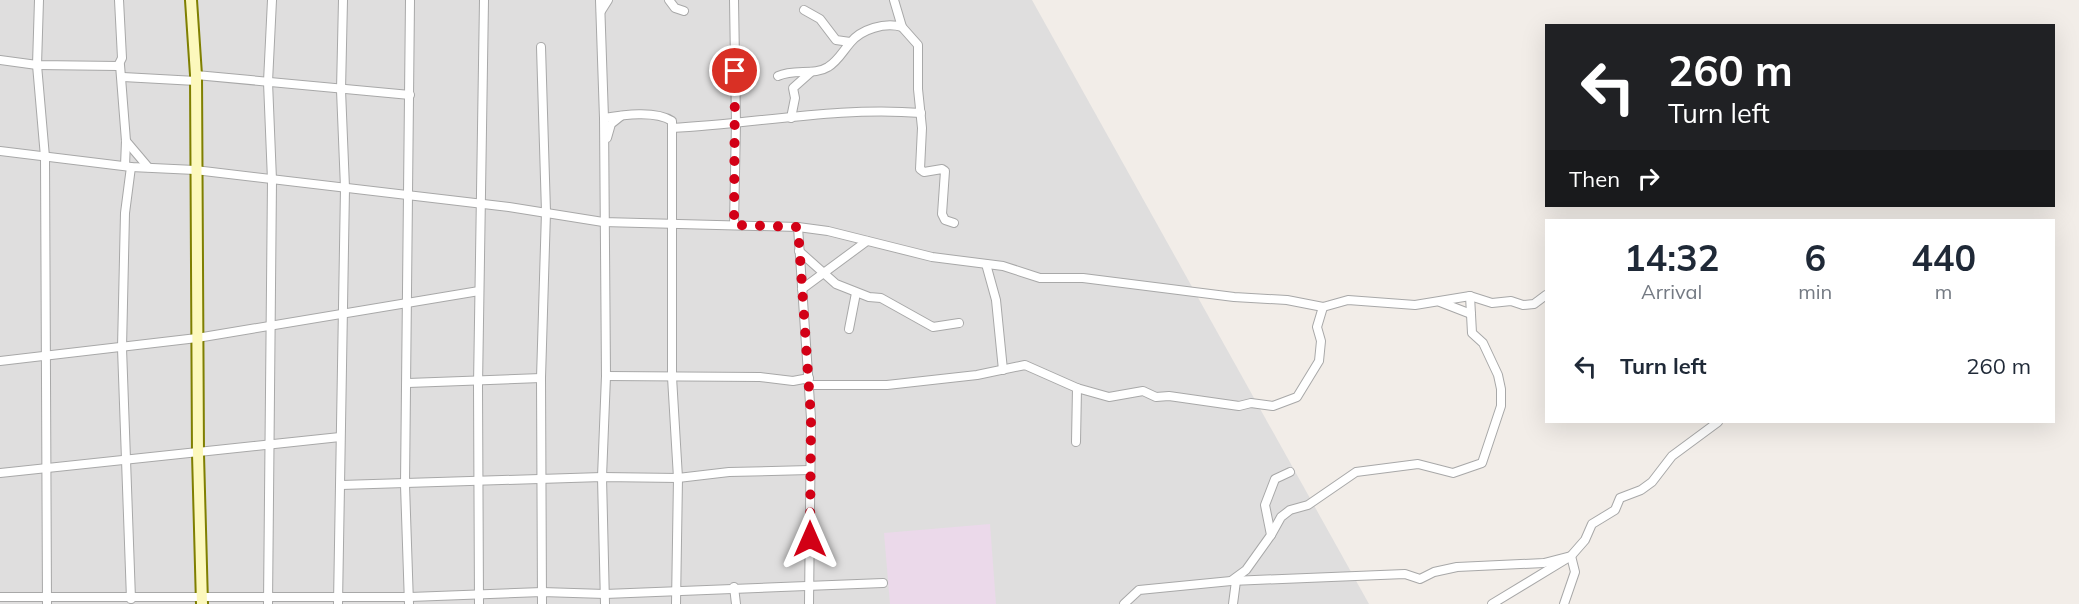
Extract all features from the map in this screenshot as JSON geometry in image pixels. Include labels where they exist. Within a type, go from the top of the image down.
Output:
[{"type":"street","points":[[39,0],[38,65],[45,157],[47,601]]},
{"type":"street","points":[[119,0],[120,65],[123,77],[128,166],[122,348],[131,599]]},
{"type":"street","points":[[191,0],[196,78],[198,454],[202,601]]},
{"type":"street","points":[[268,601],[272,180],[268,82],[272,0]]},
{"type":"street","points":[[338,601],[341,313],[345,188],[341,90],[343,0]]},
{"type":"street","points":[[409,601],[405,485],[408,383],[406,303],[410,0]]},
{"type":"street","points":[[479,604],[478,378],[483,42],[486,13],[484,0]]},
{"type":"street","points":[[600,0],[604,118],[603,222],[606,376],[602,477],[605,604]]},
{"type":"street","points":[[600,13],[608,0]]},
{"type":"street","points":[[669,0],[675,8],[684,11]]},
{"type":"street","points":[[734,0],[736,123],[734,225]]},
{"type":"street","points":[[894,0],[902,27],[918,45],[921,113],[920,170],[924,172],[942,169],[945,171],[942,214],[945,220],[954,223]]},
{"type":"street","points":[[804,10],[820,19],[839,41],[850,42],[876,27],[885,25],[902,27]]},
{"type":"street","points":[[778,76],[788,71],[811,72],[828,67],[846,52],[850,42]]},
{"type":"street","points":[[541,47],[546,212],[541,378],[542,604]]},
{"type":"street","points":[[0,60],[38,65],[111,68],[120,65]]},
{"type":"street","points":[[791,118],[795,98],[794,87],[811,72]]},
{"type":"street","points":[[123,77],[268,82],[410,95]]},
{"type":"street","points":[[672,128],[736,123],[757,118],[791,118],[849,112],[921,113]]},
{"type":"street","points":[[604,145],[611,124],[622,116]]},
{"type":"street","points":[[604,118],[666,117],[672,121],[672,377],[678,478],[676,604]]},
{"type":"street","points":[[126,141],[148,167]]},
{"type":"street","points":[[0,152],[128,166],[195,170],[480,203],[603,222],[798,227],[933,256],[1018,270],[1040,278],[1083,278],[1234,297],[1287,300],[1323,307],[1348,300],[1415,305],[1470,296],[1481,301],[1500,304],[1511,301],[1534,304],[1545,296]]},
{"type":"street","points":[[798,227],[809,381],[809,604]]},
{"type":"street","points":[[802,289],[867,241]]},
{"type":"street","points":[[799,251],[837,284],[856,293],[881,298],[933,327],[959,323]]},
{"type":"street","points":[[986,264],[996,300],[1003,370]]},
{"type":"street","points":[[0,361],[46,358],[197,338],[479,291]]},
{"type":"street","points":[[849,329],[856,293]]},
{"type":"street","points":[[1233,604],[1234,581],[1251,564],[1281,517],[1290,510],[1308,505],[1356,472],[1418,464],[1453,473],[1482,463],[1501,406],[1501,389],[1498,375],[1483,344],[1472,333],[1470,296]]},
{"type":"street","points":[[1472,314],[1481,301]]},
{"type":"street","points":[[1440,302],[1472,314]]},
{"type":"street","points":[[606,376],[760,377],[793,381],[888,385],[1027,365],[1077,388],[1109,397],[1139,390],[1156,397],[1169,396],[1239,406],[1282,403],[1297,397],[1319,361],[1321,341],[1317,327],[1323,307]]},
{"type":"street","points":[[408,383],[478,378],[541,378]]},
{"type":"street","points":[[1076,442],[1077,388]]},
{"type":"street","points":[[1492,604],[1571,556],[1585,540],[1592,524],[1615,510],[1620,498],[1641,490],[1652,482],[1672,456],[1717,423]]},
{"type":"street","points":[[0,473],[198,454],[340,436]]},
{"type":"street","points":[[341,485],[405,485],[602,477],[678,478],[729,472],[810,470]]},
{"type":"street","points":[[1271,535],[1266,513],[1266,500],[1275,479],[1290,472]]},
{"type":"street","points":[[1124,604],[1139,590],[1234,581],[1405,574],[1419,579],[1457,567],[1544,563],[1571,556]]},
{"type":"street","points":[[1564,604],[1575,572],[1571,556]]},
{"type":"street","points":[[0,597],[47,601],[131,599],[409,601],[479,594],[542,592],[605,594],[734,587],[883,583]]},
{"type":"street","points":[[734,587],[736,604]]},
{"type":"shaded area","points":[[0,0],[1032,0],[1369,604],[0,604]]},
{"type":"shaded area","points":[[990,524],[996,604],[890,604],[884,533]]},
{"type":"route","points":[[735,71],[734,225],[798,227],[811,418],[810,539]]}]
